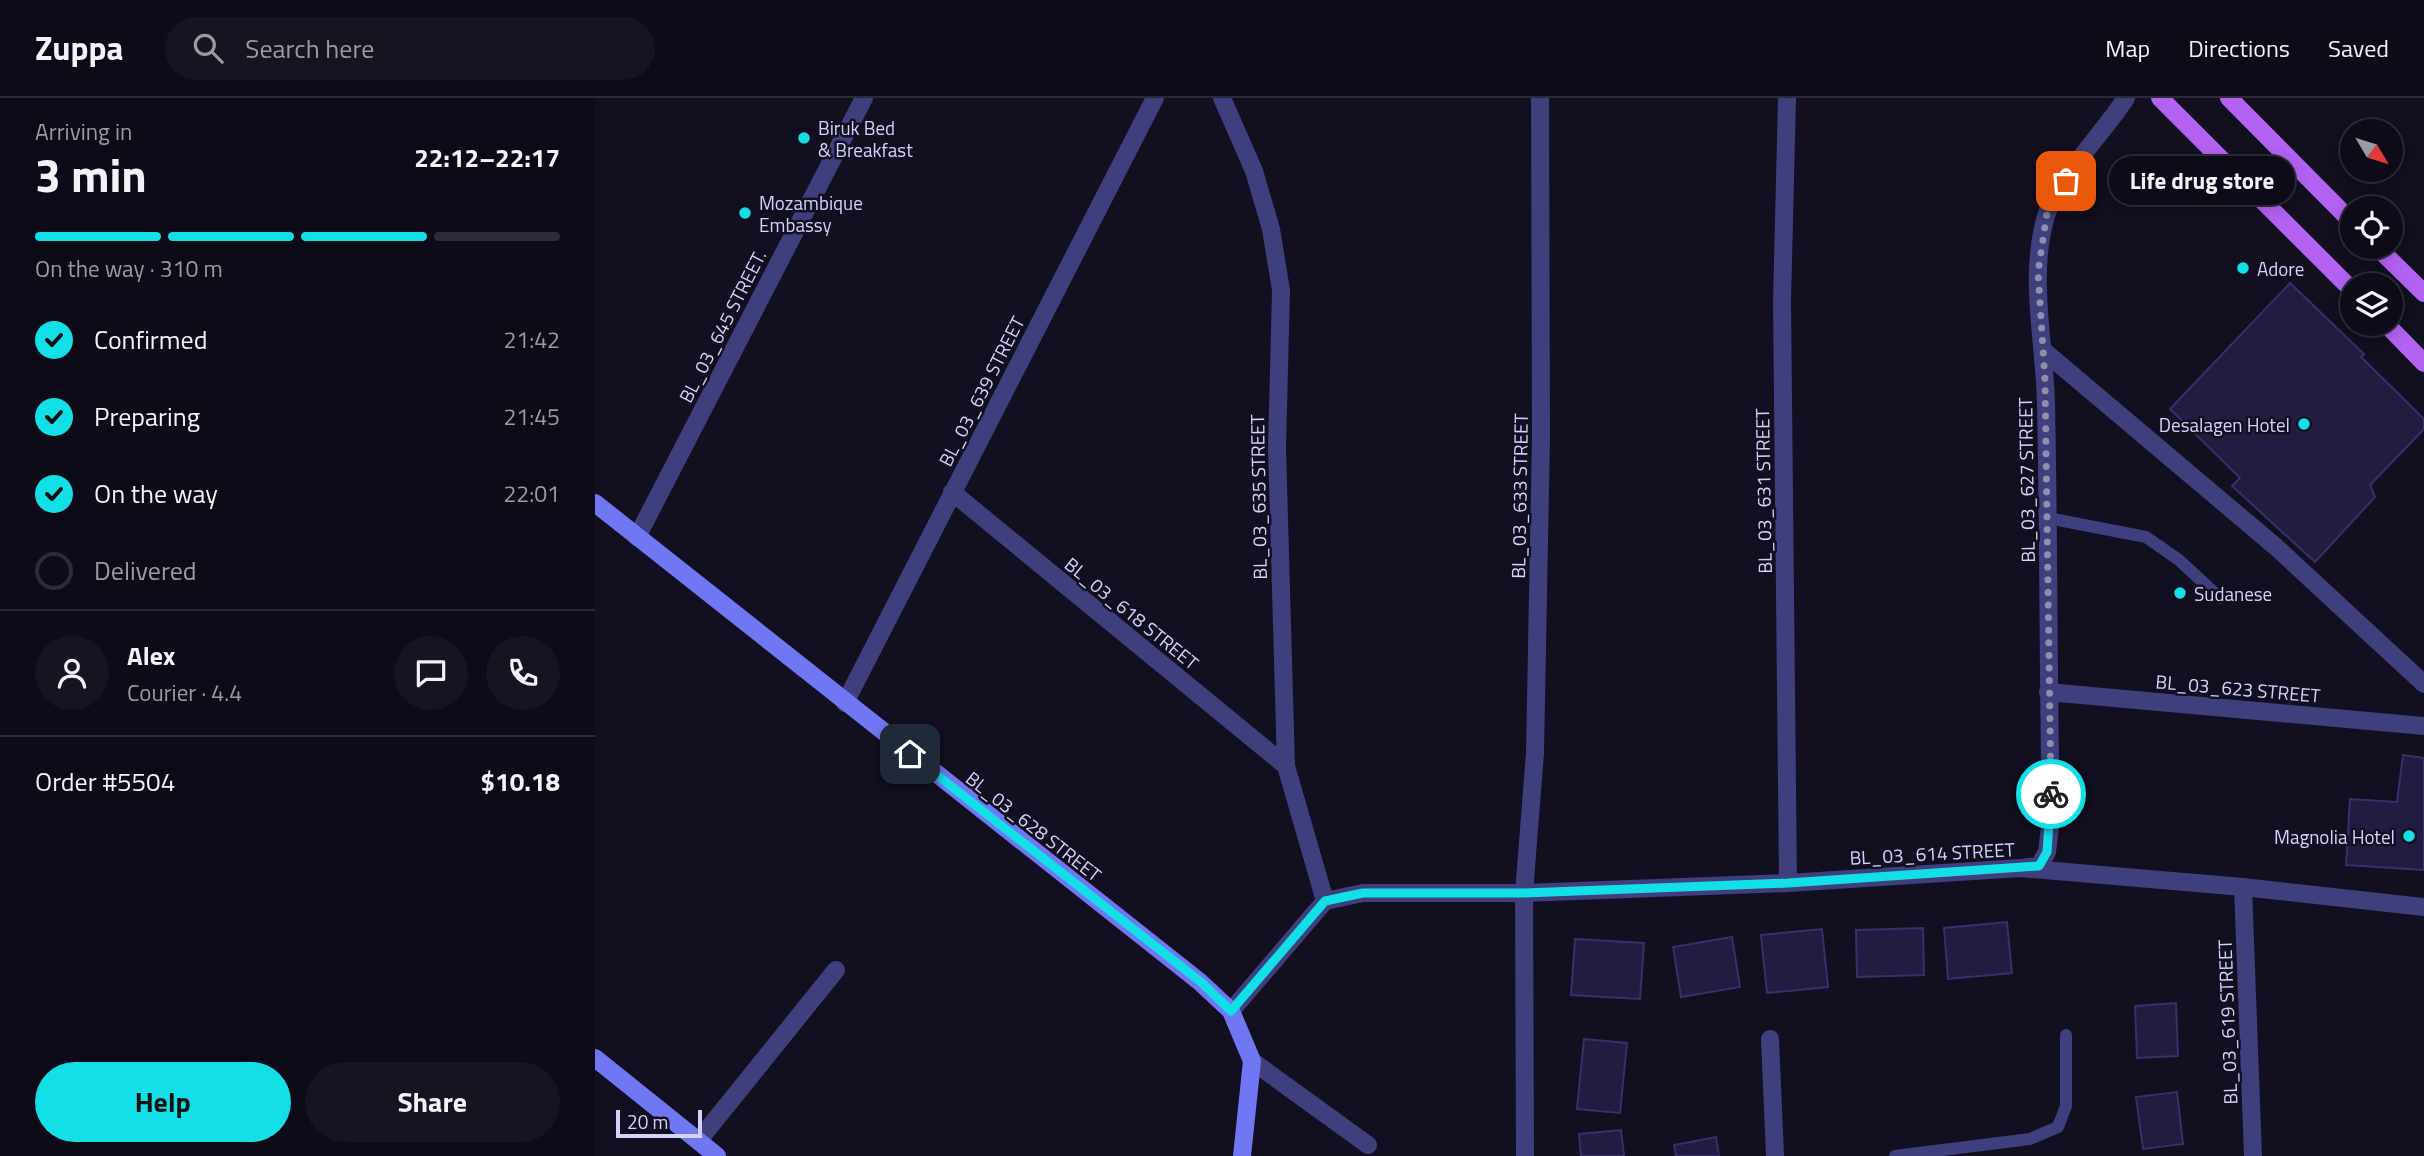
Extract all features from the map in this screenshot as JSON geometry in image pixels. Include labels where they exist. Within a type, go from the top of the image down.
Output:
[{"type":"main road","points":[[2160,98],[2340,278]]},
{"type":"main road","points":[[2229,98],[2340,210]]},
{"type":"main road","points":[[2389,259],[2424,293]]},
{"type":"main road","points":[[2398,336],[2424,363]]},
{"type":"street","name":"BL_03_645 STREET.","points":[[637,537],[864,98]]},
{"type":"street","name":"BL_03_639 STREET","points":[[845,703],[1155,98]]},
{"type":"street","name":"BL_03_635 STREET","points":[[1222,98],[1254,171],[1271,229],[1281,290],[1277,448],[1286,766],[1325,901]]},
{"type":"street","name":"BL_03_633 STREET","points":[[1525,1156],[1524,893],[1535,753],[1541,478],[1540,98]]},
{"type":"street","name":"BL_03_631 STREET","points":[[1787,98],[1782,302],[1788,883]]},
{"type":"street","name":"BL_03_627 STREET","points":[[2020,868],[2039,866],[2047,852],[2051,818],[2045,352],[2039,317],[2038,272],[2047,213],[2084,155],[2126,98]]},
{"type":"street","points":[[2045,352],[2276,547],[2424,684]]},
{"type":"street","name":"BL_03_618 STREET","points":[[953,492],[1286,766]]},
{"type":"street","name":"BL_03_628 STREET","points":[[595,503],[1201,982],[1231,1011],[1252,1061],[1242,1156]]},
{"type":"street","name":"BL_03_623 STREET","points":[[2048,692],[2424,726]]},
{"type":"street","name":"BL_03_614 STREET","points":[[1524,893],[1788,883],[2020,868],[2243,887],[2424,907]]},
{"type":"street","name":"BL_03_619 STREET","points":[[2243,887],[2253,1156]]},
{"type":"street","points":[[1231,1011],[1325,901],[1363,893],[1524,893]]},
{"type":"street","points":[[699,1140],[836,970]]},
{"type":"street","points":[[1770,1039],[1776,1156]]},
{"type":"street","points":[[595,1058],[717,1156]]},
{"type":"street","points":[[1252,1061],[1368,1145]]},
{"type":"lane","points":[[2048,518],[2146,537],[2179,560],[2220,598]]},
{"type":"lane","points":[[1895,1156],[2030,1139],[2058,1126],[2066,1106],[2066,1035]]},
{"type":"building","name":"Desalagen Hotel","points":[[2290,283],[2340,331],[2340,336],[2345,336],[2364,354],[2361,357],[2424,419],[2424,429],[2370,485],[2375,497],[2315,562],[2232,486],[2240,478],[2170,409]]},
{"type":"building","points":[[2403,755],[2424,758],[2424,870],[2346,865],[2350,799],[2397,802]]},
{"type":"building","points":[[2007,922],[2012,973],[1948,979],[1944,928]]},
{"type":"building","points":[[1923,928],[1924,975],[1857,977],[1856,930]]},
{"type":"building","points":[[1822,929],[1828,987],[1767,993],[1761,935]]},
{"type":"building","points":[[1732,937],[1740,987],[1681,997],[1673,947]]},
{"type":"building","points":[[1575,939],[1644,943],[1640,999],[1571,995]]},
{"type":"building","points":[[2176,1003],[2178,1056],[2137,1058],[2135,1006]]},
{"type":"building","points":[[1584,1039],[1627,1043],[1620,1113],[1577,1109]]},
{"type":"building","points":[[2177,1092],[2183,1144],[2143,1149],[2136,1097]]},
{"type":"building","points":[[1621,1130],[1624,1156],[1581,1156],[1579,1134]]},
{"type":"building","points":[[1716,1137],[1719,1156],[1676,1156],[1674,1145]]},
{"type":"way so far","points":[[2051,794],[2045,352],[2039,317],[2038,272],[2040,244],[2047,213],[2066,181]]},
{"type":"place","name":"Biruk Bed & Breakfast","points":[[804,138]]},
{"type":"place","name":"Life drug store","points":[[2066,181]]},
{"type":"place","name":"Mozambique Embassy","points":[[745,213]]},
{"type":"place","name":"Adore","points":[[2243,268]]},
{"type":"place","name":"Desalagen Hotel","points":[[2304,424]]},
{"type":"place","name":"Sudanese","points":[[2180,593]]},
{"type":"place","name":"Magnolia Hotel","points":[[2409,836]]},
{"type":"route","points":[[910,754],[1201,982],[1231,1011],[1325,901],[1363,893],[1524,893],[1788,883],[2039,866],[2047,852],[2051,794]]}]
